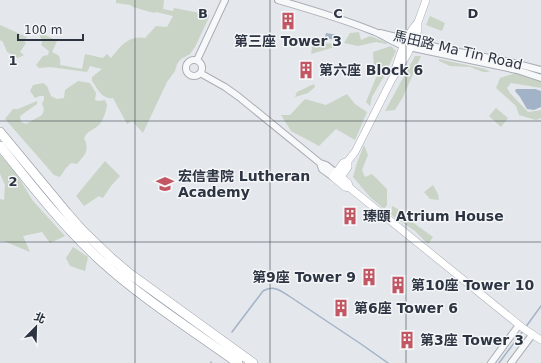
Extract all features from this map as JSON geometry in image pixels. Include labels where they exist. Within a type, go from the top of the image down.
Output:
[{"type":"highway","points":[[0,131],[4,148],[60,219],[101,261],[147,298],[238,363]]},
{"type":"highway","points":[[4,148],[82,230],[110,257],[130,274],[253,363]]},
{"type":"main road","points":[[426,0],[418,22],[418,30],[409,43],[406,57],[392,79],[359,145],[348,161],[348,167],[337,177],[348,183],[350,188],[531,335],[541,340]]},
{"type":"street","points":[[197,60],[225,0]]},
{"type":"street","name":"馬田路 Ma Tin Road","points":[[278,0],[374,31],[392,42],[409,43],[444,49],[510,62],[540,70]]},
{"type":"street","name":"馬田路 Ma Tin Road","points":[[409,43],[527,72],[541,78]]},
{"type":"street","points":[[197,60],[189,61],[186,65],[188,73],[192,75],[200,73],[225,87],[320,163],[326,165],[337,177]]},
{"type":"street","points":[[197,60],[202,67],[200,73]]},
{"type":"street","points":[[491,363],[521,327]]},
{"type":"street","points":[[511,363],[531,335]]},
{"type":"green space","points":[[116,0],[164,0],[163,9],[173,11],[174,8],[210,15],[195,47],[190,54],[181,59],[177,64],[175,71],[167,82],[143,133],[132,121],[127,124],[113,98],[103,96],[92,81],[92,77],[102,69],[90,66],[87,72],[50,67],[39,68],[36,65],[43,56],[48,55],[49,51],[41,45],[43,40],[40,37],[41,33],[57,41],[52,52],[59,56],[60,65],[82,69],[85,54],[103,58],[107,54],[111,58],[125,42],[134,38],[145,38],[156,26],[167,27],[173,16],[156,12],[154,13],[130,5],[116,3]]},
{"type":"green space","points":[[430,16],[445,23],[442,31],[426,25]]},
{"type":"green space","points":[[0,25],[27,37],[24,41],[26,43],[20,52],[24,55],[18,58],[7,52],[3,42],[0,40]]},
{"type":"green space","points":[[359,32],[361,40],[370,36],[388,43],[376,42],[358,46],[344,43],[350,33]]},
{"type":"green space","points":[[313,42],[335,44],[338,46],[311,54]]},
{"type":"green space","points":[[391,46],[396,51],[372,97],[370,106],[366,102],[377,75],[374,69],[373,52]]},
{"type":"green space","points":[[415,56],[421,56],[403,97],[395,110],[385,111]]},
{"type":"green space","points":[[439,59],[485,69],[490,72],[483,72],[470,67],[450,66],[439,61]]},
{"type":"green space","points":[[519,72],[541,81],[541,88],[511,83],[507,88],[528,112],[541,110],[541,118],[536,120],[519,115],[516,106],[496,88],[500,78]]},
{"type":"green space","points":[[78,81],[90,83],[96,93],[95,100],[105,100],[107,108],[100,124],[89,132],[84,138],[87,149],[84,155],[77,164],[71,163],[60,177],[54,175],[5,119],[13,109],[18,109],[37,101],[37,104],[20,116],[21,122],[26,124],[42,115],[44,110],[42,103],[44,96],[35,98],[30,91],[33,85],[43,83],[47,86],[51,96],[57,99],[64,98],[65,90]]},
{"type":"green space","points":[[314,84],[315,87],[308,93],[295,97],[297,92]]},
{"type":"green space","points":[[347,94],[355,104],[367,112],[355,140],[336,129],[319,146],[291,131],[281,115],[290,115],[305,99],[326,105]]},
{"type":"green space","points":[[496,108],[508,118],[501,127],[489,116]]},
{"type":"green space","points":[[364,145],[368,155],[362,170],[365,177],[372,174],[387,189],[387,205],[384,209],[370,197],[353,177]]},
{"type":"green space","points":[[0,155],[16,173],[33,201],[65,236],[50,243],[42,232],[23,236],[30,252],[4,241],[0,241],[0,199],[4,200],[5,185],[0,174]]},
{"type":"green space","points":[[105,161],[120,176],[103,198],[99,196],[84,206],[76,196]]},
{"type":"green space","points":[[433,185],[438,194],[439,200],[430,199],[424,192]]},
{"type":"green space","points":[[392,206],[398,209],[433,237],[428,244],[415,231],[391,215]]},
{"type":"green space","points":[[73,247],[88,257],[85,271],[70,266],[66,258]]},
{"type":"water","points":[[326,33],[338,35],[337,40],[325,38]]},
{"type":"water","points":[[516,89],[535,89],[541,91],[541,107],[534,110],[527,109],[515,91]]},
{"type":"waterway","points":[[232,332],[263,291],[273,288],[286,294],[388,363]]},
{"type":"waterway","points":[[525,328],[541,306]]},
{"type":"waterway","points":[[499,363],[523,331]]},
{"type":"place","name":"第三座 Tower 3","points":[[288,21]]},
{"type":"place","name":"第六座 Block 6","points":[[306,70]]},
{"type":"place","name":"宏信書院 Lutheran Academy","points":[[165,184]]},
{"type":"place","name":"瑧頤 Atrium House","points":[[350,216]]},
{"type":"place","name":"第9座 Tower 9","points":[[369,277]]},
{"type":"place","name":"第10座 Tower 10","points":[[398,285]]},
{"type":"place","name":"第6座 Tower 6","points":[[341,308]]},
{"type":"place","name":"第3座 Tower 3","points":[[407,340]]}]
